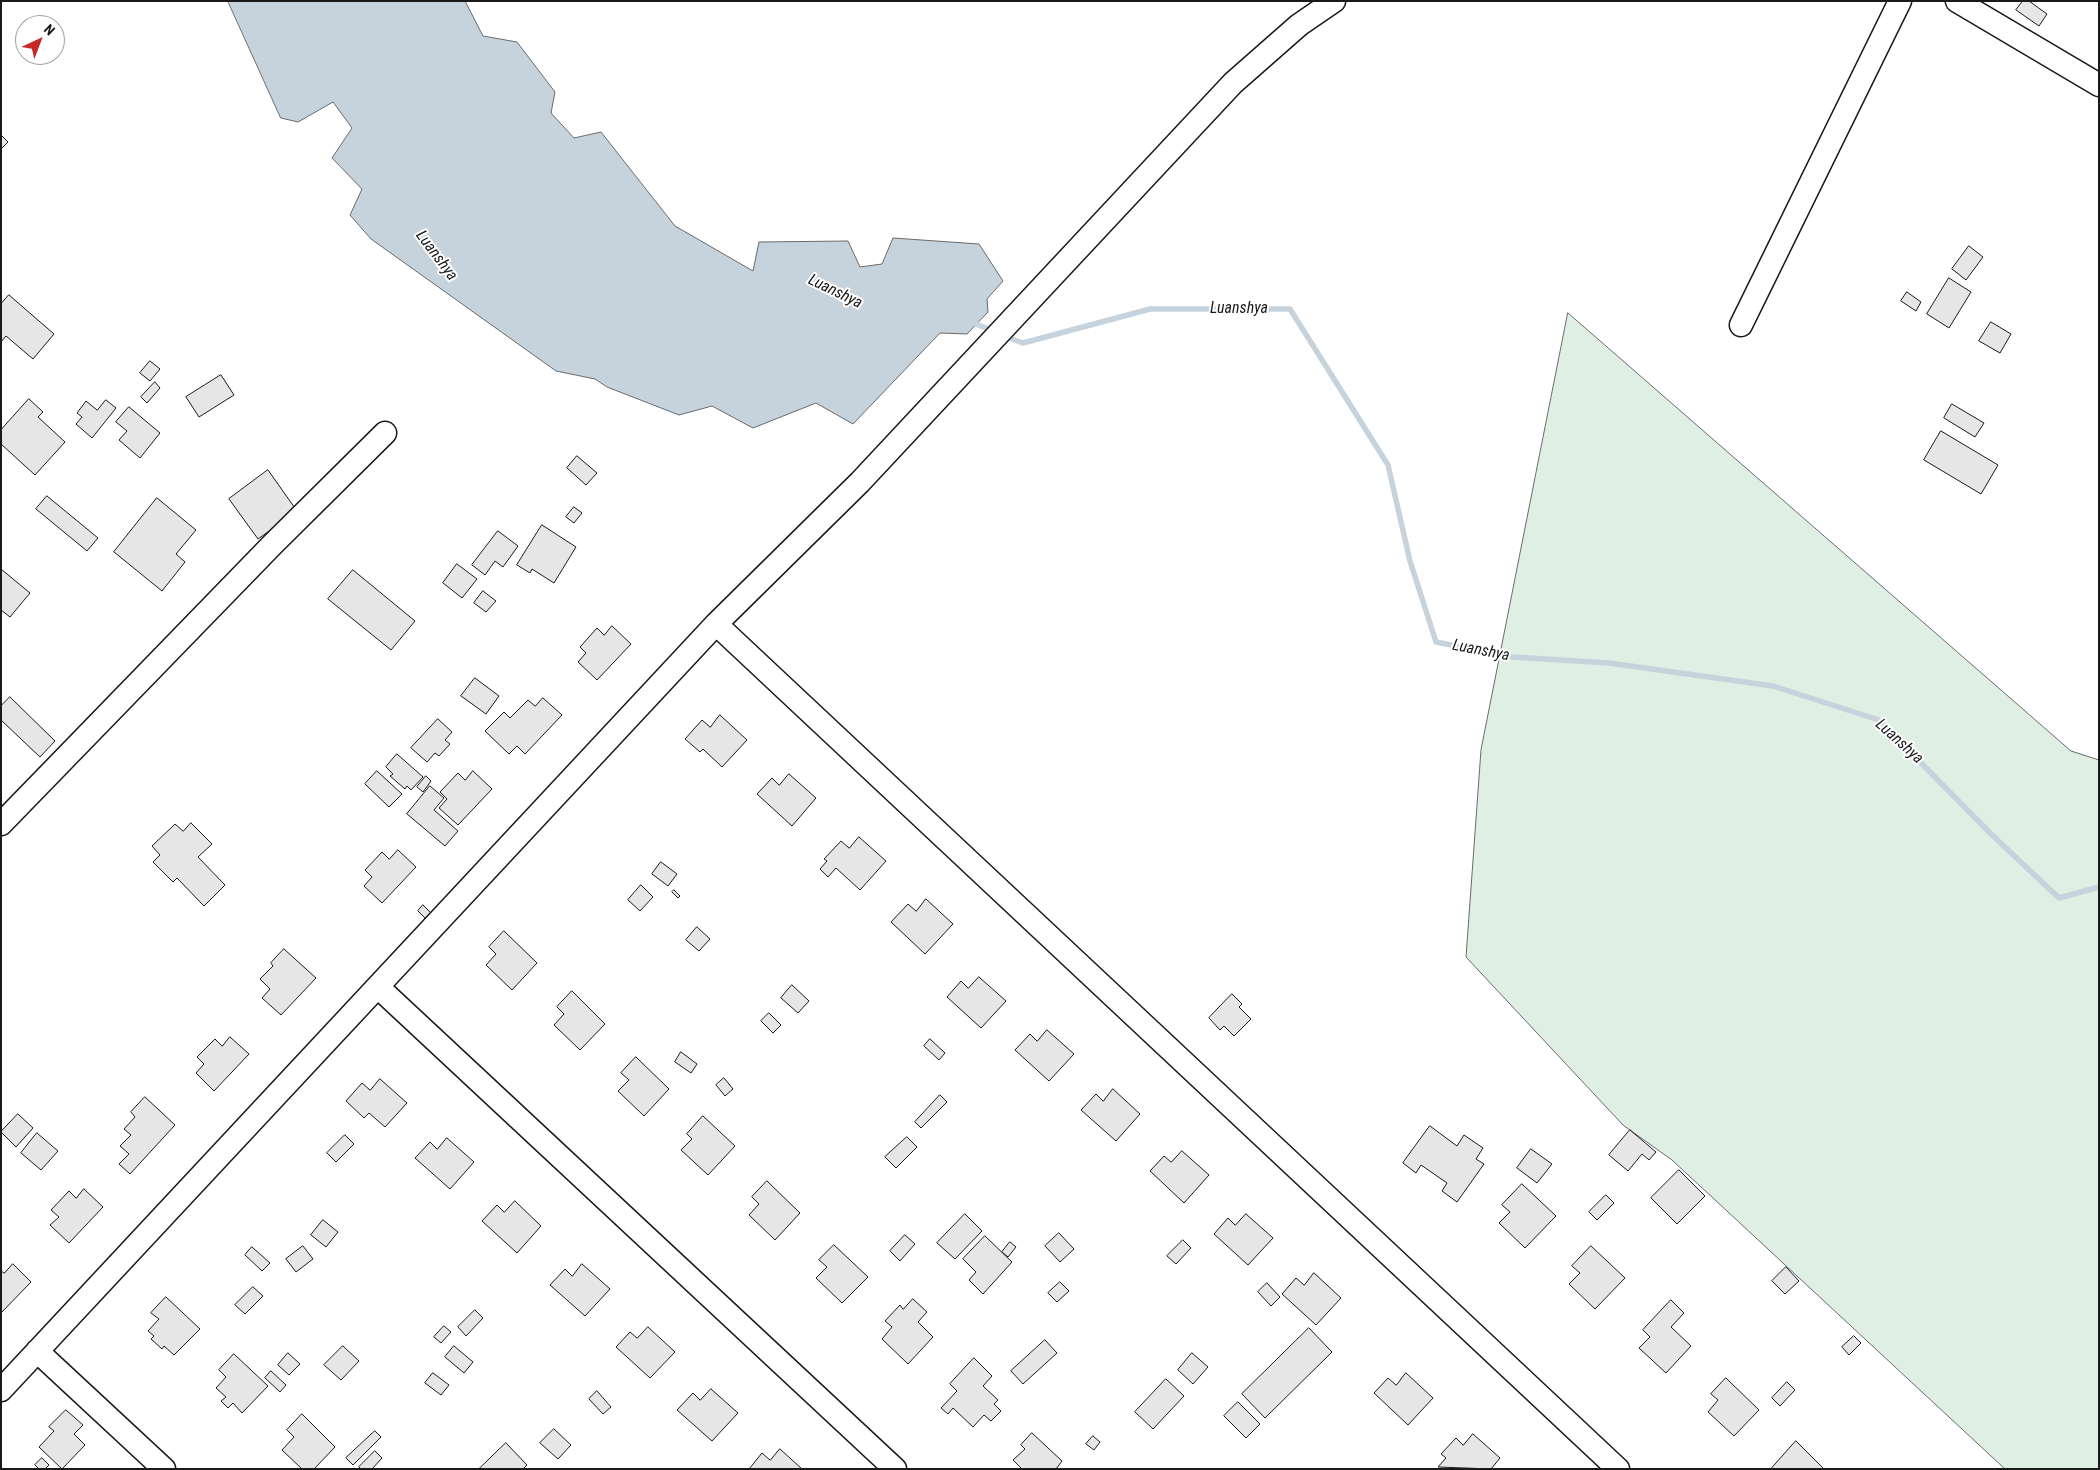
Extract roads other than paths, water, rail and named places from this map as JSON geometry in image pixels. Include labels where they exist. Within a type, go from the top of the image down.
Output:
[{"type":"street","points":[[1,1390],[716,624],[860,482],[1233,83],[1300,25],[1334,1]]},
{"type":"street","points":[[1741,325],[1900,1]]},
{"type":"street","points":[[1957,1],[2099,85]]},
{"type":"street","points":[[1,824],[265,552],[385,433]]},
{"type":"street","points":[[716,624],[1618,1469]]},
{"type":"street","points":[[378,987],[895,1469]]},
{"type":"street","points":[[37,1351],[164,1469]]},
{"type":"water","points":[[228,1],[465,1],[483,36],[517,42],[555,92],[551,113],[574,138],[601,132],[675,226],[753,271],[759,242],[848,241],[860,267],[882,264],[893,238],[979,244],[1003,281],[987,299],[988,312],[967,334],[940,333],[853,424],[816,403],[753,428],[712,406],[679,415],[607,387],[595,379],[556,371],[371,239],[350,215],[362,189],[332,158],[352,128],[333,102],[298,122],[281,118]]},
{"type":"waterway","name":"Luanshya","points":[[1004,336],[1023,343],[1150,309],[1290,309],[1388,465],[1410,561],[1436,642],[1513,657],[1609,663],[1773,686],[1879,720],[1990,833],[2059,898],[2099,887]]},
{"type":"waterway","name":"Luanshya","points":[[969,321],[993,331]]}]
